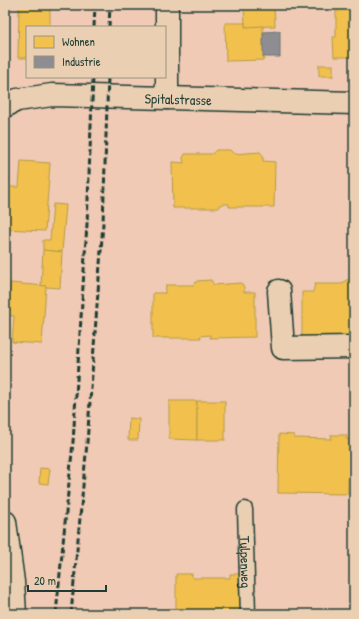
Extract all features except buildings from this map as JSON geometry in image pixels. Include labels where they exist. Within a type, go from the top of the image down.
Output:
[{"type":"street","points":[[167,5],[167,98]]},
{"type":"street","name":"Spitalstrasse","points":[[5,106],[17,100],[52,95],[354,103]]},
{"type":"street","points":[[279,291],[283,348],[354,347]]},
{"type":"street","points":[[5,522],[13,582],[15,614]]},
{"type":"lane","name":"Tulpenweg","points":[[245,509],[248,614]]},
{"type":"railway","points":[[94,26],[95,5]]},
{"type":"railway","points":[[109,26],[110,5]]},
{"type":"railway","points":[[56,614],[73,442],[87,224],[93,78]]},
{"type":"railway","points":[[71,614],[87,443],[103,223],[108,78]]}]
